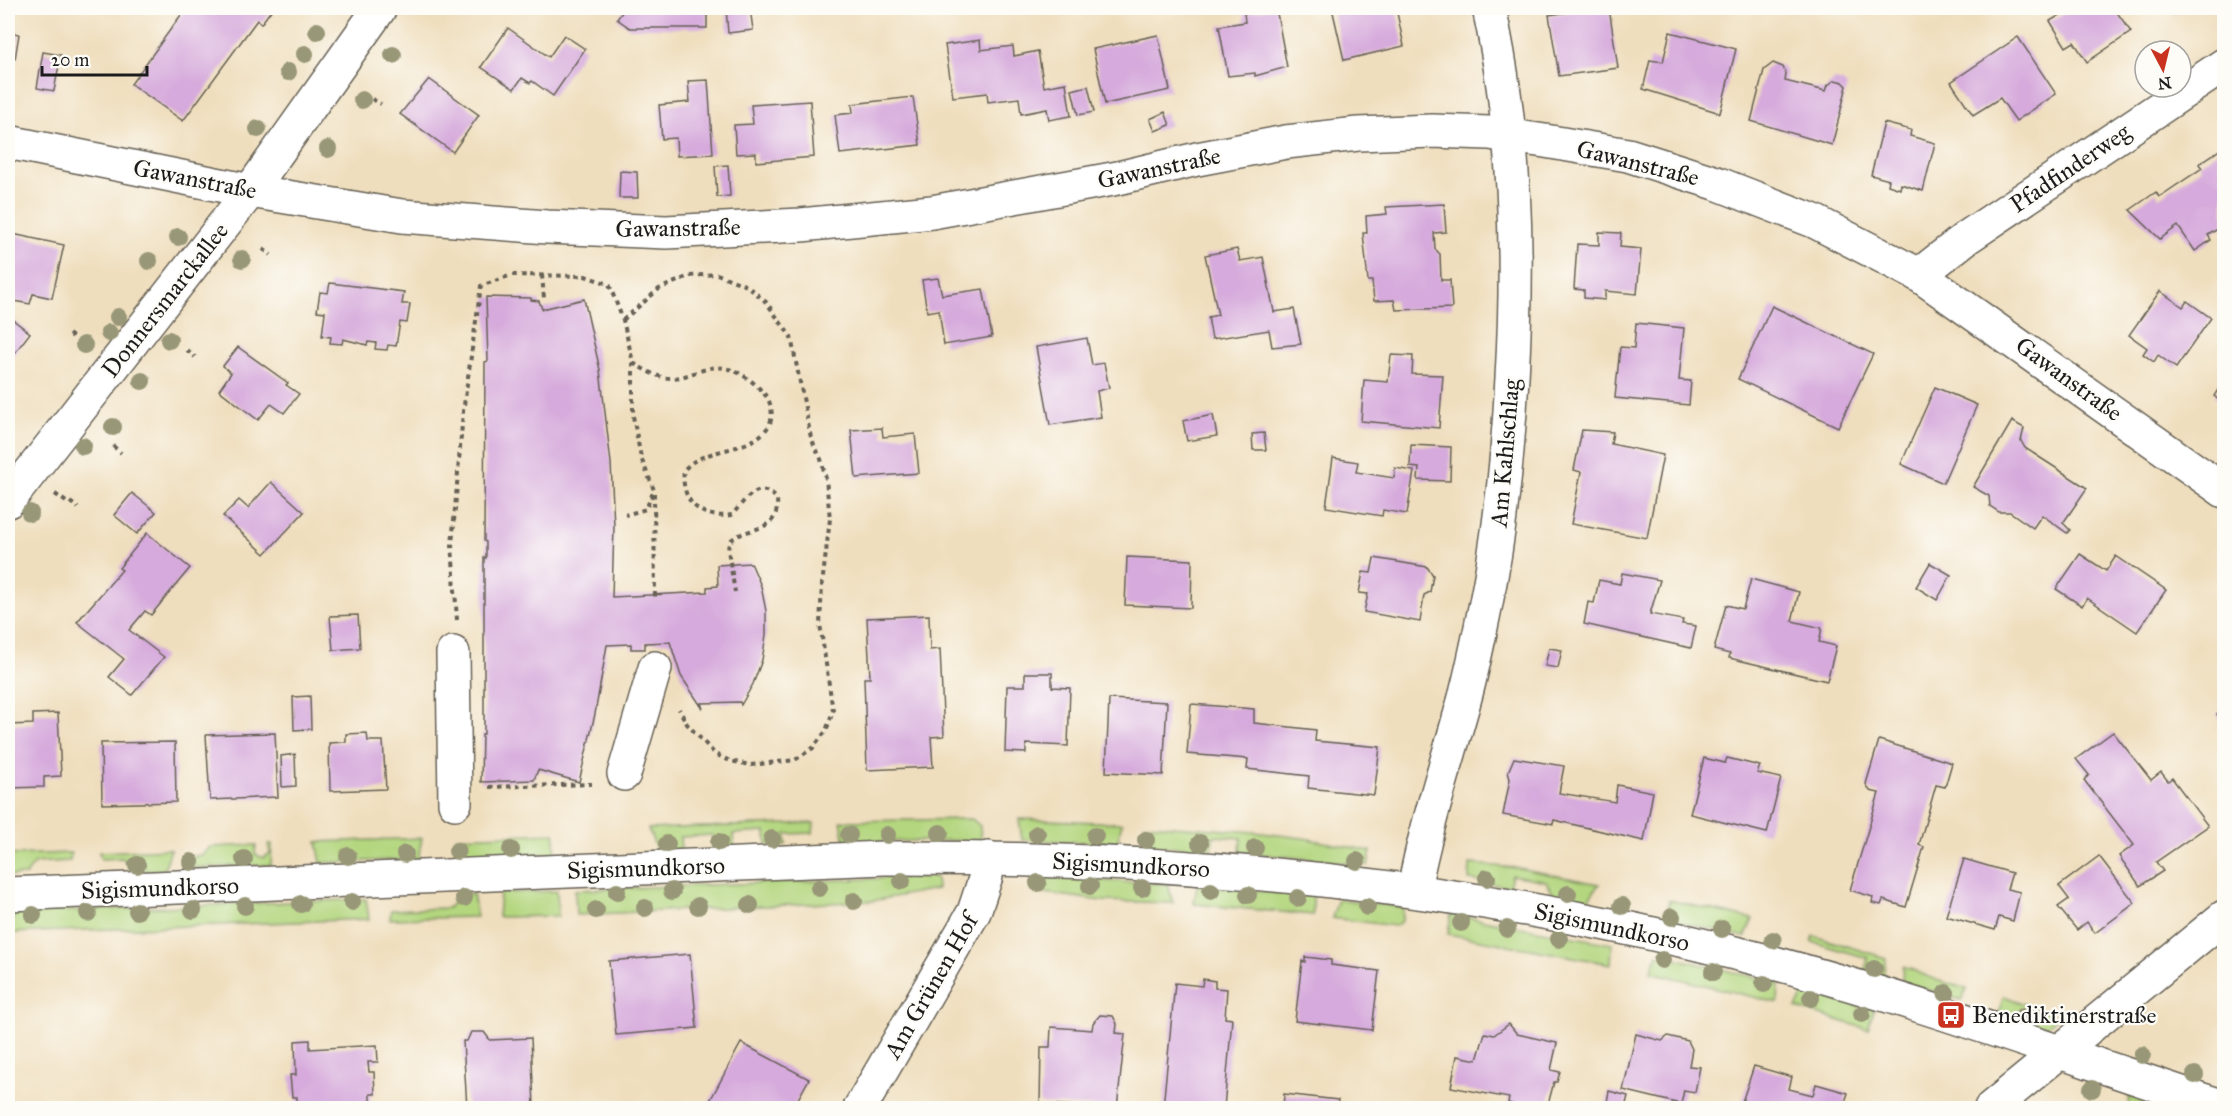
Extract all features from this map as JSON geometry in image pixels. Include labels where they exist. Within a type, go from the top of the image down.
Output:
[{"type":"street","name":"Donnersmarckallee","points":[[8,501],[250,191],[380,8]]},
{"type":"street","name":"Am Kahlschlag","points":[[1414,890],[1430,818],[1465,698],[1501,523],[1509,444],[1516,249],[1510,136],[1489,8]]},
{"type":"street","name":"Pfadfinderweg","points":[[1919,275],[1966,238],[2224,65]]},
{"type":"street","name":"Gawanstraße","points":[[8,142],[250,191],[402,216],[547,227],[677,231],[801,225],[932,212],[1106,181],[1197,159],[1286,142],[1358,134],[1432,131],[1510,136],[1628,155],[1716,183],[1814,221],[1919,275],[2224,490]]},
{"type":"street","points":[[455,803],[456,639]]},
{"type":"street","points":[[624,774],[655,668]]},
{"type":"street","name":"Sigismundkorso","points":[[8,894],[884,858],[988,858],[1146,864],[1257,872],[1414,890],[1586,919],[1753,958],[1951,1015],[2224,1107]]},
{"type":"street","name":"Am Grünen Hof","points":[[860,1108],[974,912],[986,876],[988,858]]},
{"type":"street","points":[[1991,1108],[2224,917]]},
{"type":"path","points":[[436,9],[444,16]]},
{"type":"path","points":[[372,99],[381,104]]},
{"type":"path","points":[[263,249],[271,255]]},
{"type":"path","points":[[456,639],[452,545],[463,412],[481,286],[512,274],[585,276],[609,284],[623,320],[633,362],[633,416],[641,458],[654,490],[655,601]]},
{"type":"path","points":[[623,320],[659,289],[673,281],[704,274],[717,274],[747,286],[766,302],[791,337],[811,438],[821,459],[826,479],[830,519],[820,624],[833,711],[826,731],[813,747],[795,760],[775,764],[750,765],[730,761],[715,754],[687,724],[655,668]]},
{"type":"path","points":[[542,275],[544,298]]},
{"type":"path","points":[[69,334],[74,338]]},
{"type":"path","points":[[187,350],[195,357]]},
{"type":"path","points":[[633,362],[654,375],[670,378],[686,376],[709,368],[728,369],[757,384],[769,400],[772,414],[768,426],[758,436],[741,446],[700,457],[684,470],[686,493],[700,513],[710,516],[732,515],[753,491],[762,489],[771,492],[777,499],[776,515],[769,524],[745,532],[729,542],[730,569],[735,592]]},
{"type":"path","points":[[113,446],[121,453]]},
{"type":"path","points":[[625,515],[646,509],[654,490]]},
{"type":"path","points":[[70,501],[78,508]]},
{"type":"path","points":[[487,787],[616,783],[624,774]]},
{"type":"green space","points":[[972,819],[980,826],[981,840],[845,842],[841,821]]},
{"type":"green space","points":[[1019,819],[1122,823],[1117,843],[1022,840]]},
{"type":"green space","points":[[814,823],[813,833],[786,834],[786,845],[767,845],[766,832],[733,834],[734,847],[714,847],[713,835],[680,837],[681,849],[657,850],[648,829]]},
{"type":"green space","points":[[1144,824],[1254,832],[1303,838],[1371,851],[1368,865],[1240,852],[1241,838],[1213,836],[1212,849],[1146,845]]},
{"type":"green space","points":[[555,833],[555,853],[456,858],[456,837]]},
{"type":"green space","points":[[422,838],[418,859],[321,863],[317,842]]},
{"type":"green space","points":[[268,844],[272,844],[271,865],[190,868],[194,856],[202,855],[210,847],[256,845],[255,854],[263,858],[270,853]]},
{"type":"green space","points":[[171,849],[164,870],[131,871],[123,858],[101,859],[99,852]]},
{"type":"green space","points":[[71,853],[70,861],[35,863],[26,875],[8,876],[8,855]]},
{"type":"green space","points":[[1470,864],[1518,868],[1599,884],[1587,901],[1554,895],[1546,881],[1512,875],[1509,887],[1469,880]]},
{"type":"green space","points":[[936,877],[937,889],[872,901],[576,915],[575,890]]},
{"type":"green space","points":[[1032,877],[1168,884],[1173,903],[1102,901],[1031,891]]},
{"type":"green space","points":[[1197,885],[1313,896],[1313,915],[1194,904]]},
{"type":"green space","points":[[557,891],[558,916],[498,917],[500,893]]},
{"type":"green space","points":[[473,894],[477,917],[390,919],[391,910],[448,908],[459,895]]},
{"type":"green space","points":[[366,899],[369,919],[10,933],[14,913]]},
{"type":"green space","points":[[1338,899],[1403,907],[1402,921],[1395,926],[1332,918]]},
{"type":"green space","points":[[1669,900],[1753,919],[1745,937],[1667,919]]},
{"type":"green space","points":[[1451,914],[1612,944],[1611,964],[1448,934]]},
{"type":"green space","points":[[1814,936],[1886,958],[1883,976],[1865,970],[1868,958],[1812,942]]},
{"type":"green space","points":[[1658,954],[1779,983],[1778,1003],[1651,972]]},
{"type":"green space","points":[[1903,966],[1936,980],[1967,989],[1961,1000],[1902,982]]},
{"type":"green space","points":[[1805,991],[1874,1010],[1868,1029],[1796,1008]]},
{"type":"green space","points":[[2004,996],[2057,1017],[2045,1028],[1998,1013]]},
{"type":"green space","points":[[2129,1095],[2171,1108],[2128,1108]]},
{"type":"building","points":[[186,8],[272,9],[261,24],[257,20],[183,121],[131,84]]},
{"type":"building","points":[[625,8],[707,8],[707,28],[630,28],[617,19]]},
{"type":"building","points":[[726,8],[750,8],[753,30],[728,33]]},
{"type":"building","points":[[1276,8],[1287,67],[1255,76],[1255,73],[1228,76],[1219,26],[1245,22],[1244,13]]},
{"type":"building","points":[[1332,8],[1396,8],[1404,46],[1344,60]]},
{"type":"building","points":[[1609,8],[1618,68],[1559,76],[1549,15]]},
{"type":"building","points":[[2072,8],[2114,8],[2131,32],[2087,62],[2074,42],[2066,47],[2050,21]]},
{"type":"building","points":[[2171,8],[2184,8],[2175,14]]},
{"type":"building","points":[[508,28],[549,57],[564,35],[585,49],[553,96],[532,81],[530,83],[522,78],[514,89],[481,67]]},
{"type":"building","points":[[8,32],[19,34],[15,59],[8,58]]},
{"type":"building","points":[[1670,32],[1736,49],[1720,113],[1643,89],[1650,60],[1663,62]]},
{"type":"building","points":[[1158,35],[1170,90],[1105,104],[1093,49]]},
{"type":"building","points":[[2018,37],[2056,94],[2016,121],[2000,98],[1973,115],[1951,82]]},
{"type":"building","points":[[980,40],[981,50],[1013,46],[1014,56],[1038,51],[1044,87],[1066,83],[1071,116],[1049,120],[1047,109],[1021,114],[1019,98],[988,102],[987,93],[953,97],[945,45]]},
{"type":"building","points":[[43,52],[61,55],[54,91],[37,88]]},
{"type":"building","points":[[1773,63],[1783,67],[1786,74],[1785,81],[1826,91],[1828,85],[1835,80],[1847,86],[1832,145],[1751,121],[1764,70]]},
{"type":"building","points":[[429,79],[479,115],[453,152],[400,114]]},
{"type":"building","points":[[708,80],[713,154],[677,156],[676,138],[662,139],[659,105],[690,102],[688,81]]},
{"type":"building","points":[[1088,86],[1094,112],[1078,115],[1072,90]]},
{"type":"building","points":[[913,97],[920,145],[840,154],[835,115],[853,113],[852,104]]},
{"type":"building","points":[[810,101],[814,157],[756,162],[756,153],[736,154],[734,125],[753,124],[751,105]]},
{"type":"building","points":[[1165,112],[1170,125],[1155,131],[1150,119]]},
{"type":"building","points":[[1884,123],[1911,130],[1910,136],[1935,143],[1923,191],[1901,184],[1900,189],[1888,185],[1889,180],[1871,175]]},
{"type":"building","points":[[2224,147],[2224,225],[2208,235],[2211,240],[2195,251],[2178,226],[2160,239],[2130,210],[2156,192],[2159,197],[2202,168],[2199,164]]},
{"type":"building","points":[[728,165],[730,196],[717,197],[715,166]]},
{"type":"building","points":[[620,171],[637,172],[638,198],[619,198]]},
{"type":"building","points":[[1444,204],[1446,232],[1434,233],[1435,249],[1440,254],[1441,280],[1450,280],[1452,308],[1396,310],[1394,300],[1374,301],[1372,281],[1368,281],[1363,233],[1367,233],[1366,216],[1387,214],[1386,207]]},
{"type":"building","points":[[1599,232],[1621,233],[1620,247],[1641,249],[1637,294],[1605,291],[1605,300],[1584,298],[1584,290],[1574,289],[1577,244],[1599,245]]},
{"type":"building","points":[[8,233],[64,245],[52,298],[33,294],[30,304],[8,300]]},
{"type":"building","points":[[1237,249],[1240,261],[1263,257],[1274,312],[1294,309],[1301,344],[1272,347],[1269,330],[1212,339],[1208,317],[1218,315],[1205,255]]},
{"type":"building","points":[[938,278],[942,295],[983,289],[992,337],[944,345],[939,310],[927,312],[922,280]]},
{"type":"building","points":[[330,283],[404,292],[402,304],[410,304],[407,323],[400,322],[396,346],[388,345],[387,350],[375,349],[376,343],[368,342],[367,345],[343,339],[342,344],[330,343],[331,337],[322,336],[325,312],[317,311],[320,292],[328,293]]},
{"type":"building","points":[[2160,291],[2183,307],[2187,301],[2211,318],[2176,368],[2158,355],[2154,362],[2143,354],[2147,348],[2129,335]]},
{"type":"building","points":[[486,297],[531,298],[531,300],[539,301],[542,309],[584,299],[600,370],[611,463],[614,526],[612,597],[707,592],[707,587],[718,586],[717,565],[751,563],[761,586],[766,611],[766,635],[762,660],[753,684],[741,705],[740,702],[701,703],[703,709],[681,676],[670,642],[645,643],[645,649],[631,649],[631,644],[607,645],[595,714],[579,782],[538,770],[534,780],[481,782],[482,734],[484,734],[484,557],[486,558],[486,542],[484,541],[485,362],[488,361]]},
{"type":"building","points":[[1772,306],[1873,354],[1838,427],[1738,379]]},
{"type":"building","points":[[8,316],[30,333],[8,362]]},
{"type":"building","points":[[1636,323],[1684,328],[1679,380],[1691,381],[1689,405],[1615,398],[1620,347],[1634,348]]},
{"type":"building","points":[[1087,338],[1092,365],[1104,363],[1109,388],[1097,391],[1101,417],[1050,425],[1036,347]]},
{"type":"building","points":[[238,347],[288,383],[286,385],[299,394],[284,413],[271,404],[258,420],[219,390],[231,373],[223,366]]},
{"type":"building","points":[[1391,355],[1413,356],[1412,374],[1443,375],[1439,428],[1361,421],[1364,380],[1388,382]]},
{"type":"building","points":[[2224,380],[2224,404],[2214,396]]},
{"type":"building","points":[[1935,387],[1977,405],[1943,483],[1901,464]]},
{"type":"building","points":[[1213,415],[1217,436],[1187,441],[1183,421]]},
{"type":"building","points":[[2012,421],[2024,428],[2021,441],[2025,448],[2087,488],[2063,523],[2070,530],[2067,533],[2042,515],[2033,528],[2010,512],[1999,512],[1990,506],[1989,496],[1973,487]]},
{"type":"building","points":[[882,428],[883,437],[915,434],[919,473],[856,478],[851,430]]},
{"type":"building","points":[[1582,430],[1613,432],[1611,444],[1663,455],[1647,538],[1571,524],[1581,472],[1574,470]]},
{"type":"building","points":[[1264,433],[1266,450],[1253,450],[1252,434]]},
{"type":"building","points":[[1411,445],[1451,447],[1450,481],[1418,480],[1419,468],[1410,467]]},
{"type":"building","points":[[1333,458],[1358,462],[1356,472],[1394,478],[1395,468],[1414,471],[1407,514],[1383,510],[1382,516],[1326,507]]},
{"type":"building","points":[[271,482],[304,512],[265,554],[223,516],[239,500],[248,508]]},
{"type":"building","points":[[132,493],[156,512],[137,534],[114,515]]},
{"type":"building","points":[[147,533],[190,568],[151,615],[145,611],[129,630],[164,657],[132,695],[109,677],[124,659],[77,622],[122,570],[119,568]]},
{"type":"building","points":[[2080,554],[2106,571],[2116,556],[2166,590],[2137,632],[2087,598],[2082,606],[2056,589]]},
{"type":"building","points":[[1127,557],[1192,560],[1191,608],[1125,605]]},
{"type":"building","points":[[1374,558],[1427,567],[1433,575],[1430,592],[1424,595],[1420,622],[1364,612],[1368,594],[1359,593],[1363,572],[1371,573]]},
{"type":"building","points":[[1930,563],[1951,575],[1937,600],[1916,587]]},
{"type":"building","points":[[1622,573],[1660,580],[1650,614],[1683,620],[1682,624],[1696,626],[1691,648],[1584,624],[1588,602],[1594,603],[1599,580],[1620,584]]},
{"type":"building","points":[[1751,579],[1799,592],[1792,621],[1822,628],[1819,642],[1836,646],[1827,681],[1729,658],[1730,654],[1714,650],[1726,605],[1743,609]]},
{"type":"building","points":[[358,615],[360,648],[333,650],[330,616]]},
{"type":"building","points":[[929,615],[930,650],[940,649],[944,736],[931,737],[933,767],[867,770],[864,678],[870,678],[867,618]]},
{"type":"building","points":[[1549,648],[1562,650],[1558,668],[1545,666]]},
{"type":"building","points":[[1025,673],[1052,673],[1052,687],[1070,688],[1068,746],[1026,744],[1026,753],[1005,752],[1007,686],[1025,686]]},
{"type":"building","points":[[310,696],[311,729],[294,730],[293,697]]},
{"type":"building","points":[[1109,699],[1167,702],[1163,775],[1106,772]]},
{"type":"building","points":[[1191,704],[1254,709],[1254,723],[1316,730],[1315,741],[1380,747],[1374,795],[1308,788],[1309,776],[1247,769],[1248,759],[1187,754]]},
{"type":"building","points":[[2224,709],[2224,725],[2217,714]]},
{"type":"building","points":[[58,713],[61,776],[44,777],[44,787],[8,788],[8,725],[33,724],[33,714]]},
{"type":"building","points":[[2113,732],[2151,780],[2161,772],[2168,781],[2172,778],[2208,826],[2156,862],[2163,871],[2140,886],[2119,856],[2134,845],[2084,780],[2089,775],[2076,759]]},
{"type":"building","points":[[275,733],[278,797],[210,800],[206,735]]},
{"type":"building","points":[[367,733],[368,741],[383,741],[386,789],[330,791],[329,743],[346,742],[346,734]]},
{"type":"building","points":[[1879,740],[1952,763],[1945,787],[1936,785],[1919,845],[1924,847],[1906,907],[1883,900],[1881,905],[1872,903],[1873,897],[1850,890],[1879,793],[1870,791],[1866,784]]},
{"type":"building","points":[[175,742],[176,802],[102,804],[101,743]]},
{"type":"building","points":[[295,754],[296,786],[282,787],[281,756]]},
{"type":"building","points":[[1514,758],[1564,766],[1559,793],[1615,802],[1617,785],[1653,792],[1644,841],[1554,820],[1553,824],[1503,815],[1510,779],[1508,772]]},
{"type":"building","points":[[1704,758],[1725,763],[1727,758],[1760,766],[1757,773],[1781,778],[1767,833],[1690,814]]},
{"type":"building","points":[[2099,856],[2135,903],[2095,933],[2087,922],[2077,930],[2058,907],[2069,899],[2059,886]]},
{"type":"building","points":[[1964,859],[2012,873],[2007,889],[2020,892],[2013,921],[1999,917],[1995,930],[1946,916]]},
{"type":"building","points":[[690,954],[697,1028],[616,1035],[609,961]]},
{"type":"building","points":[[1305,957],[1331,960],[1331,965],[1379,971],[1372,1030],[1295,1021],[1302,961],[1305,962]]},
{"type":"building","points":[[1203,979],[1215,981],[1215,988],[1227,989],[1225,1018],[1232,1019],[1224,1108],[1163,1108],[1175,983],[1202,986]]},
{"type":"building","points":[[1100,1015],[1113,1016],[1117,1024],[1116,1033],[1125,1034],[1117,1108],[1040,1104],[1041,1047],[1050,1047],[1051,1027],[1092,1030],[1093,1023]]},
{"type":"building","points":[[1509,1024],[1517,1034],[1557,1043],[1551,1070],[1560,1072],[1557,1082],[1554,1082],[1547,1108],[1511,1108],[1512,1104],[1508,1103],[1509,1098],[1451,1087],[1457,1056],[1477,1060],[1485,1033],[1494,1035]]},
{"type":"building","points":[[471,1032],[484,1032],[490,1040],[531,1038],[534,1107],[467,1108],[463,1041],[467,1041]]},
{"type":"building","points":[[1636,1034],[1662,1041],[1668,1036],[1688,1041],[1692,1049],[1689,1066],[1700,1067],[1695,1092],[1684,1090],[1681,1104],[1623,1090]]},
{"type":"building","points":[[310,1040],[310,1049],[377,1045],[378,1062],[368,1062],[369,1072],[374,1072],[375,1094],[370,1094],[370,1108],[297,1108],[297,1097],[292,1097],[290,1075],[296,1075],[295,1041]]},
{"type":"building","points":[[741,1043],[809,1079],[793,1108],[706,1108]]},
{"type":"building","points":[[1754,1066],[1792,1077],[1789,1089],[1813,1095],[1816,1084],[1848,1093],[1843,1108],[1740,1108]]},
{"type":"building","points":[[1609,1091],[1628,1096],[1625,1108],[1606,1108]]},
{"type":"building","points":[[1284,1094],[1338,1100],[1337,1108],[1283,1108]]},
{"type":"place","name":"Benediktinerstraße","points":[[1951,1015]]}]
